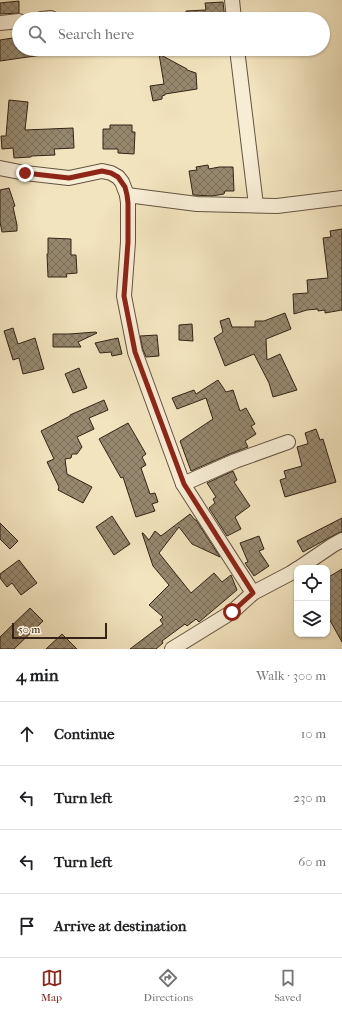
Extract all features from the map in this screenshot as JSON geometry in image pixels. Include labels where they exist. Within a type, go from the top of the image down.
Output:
[{"type":"street","points":[[232,0],[233,12]]},
{"type":"street","points":[[0,23],[12,22]]},
{"type":"street","points":[[238,56],[256,205]]},
{"type":"street","points":[[0,168],[25,173],[69,178],[102,171],[111,173],[118,177],[122,182],[127,195],[128,203],[128,242],[124,296],[135,352],[184,484],[253,593]]},
{"type":"street","points":[[127,195],[197,204],[277,206],[342,198]]},
{"type":"street","points":[[184,484],[235,461],[288,442]]},
{"type":"street","points":[[304,565],[342,540]]},
{"type":"street","points":[[172,649],[232,612],[253,593],[294,571]]},
{"type":"building","points":[[19,1],[19,12],[0,14],[0,3]]},
{"type":"building","points":[[223,2],[224,12],[186,12],[206,10],[205,3]]},
{"type":"building","points":[[12,38],[12,56],[35,56],[0,61],[0,40]]},
{"type":"building","points":[[159,56],[163,56],[187,70],[196,73],[197,89],[165,94],[162,96],[162,99],[153,101],[150,86],[164,84]]},
{"type":"building","points":[[9,100],[28,102],[25,130],[73,128],[74,148],[54,149],[55,155],[14,158],[13,148],[2,149],[1,136],[6,136]]},
{"type":"building","points":[[110,125],[132,125],[132,132],[135,132],[134,154],[118,153],[118,149],[103,149],[103,129],[110,129]]},
{"type":"building","points":[[208,165],[209,169],[233,167],[234,191],[225,191],[224,194],[212,196],[193,195],[189,171],[197,170],[196,167]]},
{"type":"building","points":[[9,188],[15,206],[13,207],[17,231],[2,232],[0,222],[0,190]]},
{"type":"building","points":[[342,229],[342,310],[325,313],[325,310],[318,311],[318,309],[307,310],[294,314],[293,294],[308,293],[307,280],[328,278],[323,238],[331,237],[330,231]]},
{"type":"building","points":[[48,238],[71,239],[71,255],[76,255],[77,273],[66,274],[67,277],[48,277]]},
{"type":"building","points":[[285,313],[291,329],[266,339],[267,360],[280,354],[297,390],[273,397],[269,383],[254,354],[225,366],[214,338],[223,332],[220,321],[229,318],[232,327],[255,327],[255,321],[264,321]]},
{"type":"building","points":[[192,324],[193,341],[179,340],[179,325]]},
{"type":"building","points":[[13,328],[18,344],[35,338],[44,369],[23,374],[19,358],[13,360],[4,331]]},
{"type":"building","points":[[97,333],[78,342],[81,347],[53,347],[53,334]]},
{"type":"building","points":[[157,335],[159,356],[146,357],[140,336]]},
{"type":"building","points":[[118,338],[122,354],[112,356],[111,352],[100,353],[95,343]]},
{"type":"building","points":[[79,368],[87,388],[73,393],[65,374]]},
{"type":"building","points":[[218,380],[226,392],[233,390],[240,411],[246,408],[255,424],[251,426],[256,434],[245,441],[248,447],[191,471],[180,441],[213,419],[206,398],[177,409],[172,398],[194,390],[196,394]]},
{"type":"building","points":[[104,400],[108,410],[89,418],[94,429],[77,437],[82,447],[77,454],[72,454],[71,458],[65,459],[67,474],[92,487],[83,503],[58,490],[59,487],[47,462],[54,459],[41,431],[70,415]]},
{"type":"building","points":[[128,423],[146,454],[142,457],[146,465],[141,468],[150,494],[155,493],[158,502],[152,504],[155,511],[136,517],[123,477],[121,478],[99,439]]},
{"type":"building","points":[[316,429],[320,440],[323,439],[336,482],[285,497],[280,480],[286,478],[284,471],[302,466],[297,447],[307,444],[305,433]]},
{"type":"building","points":[[233,471],[237,480],[234,482],[250,506],[235,517],[241,529],[227,536],[209,508],[215,503],[213,499],[216,497],[207,483]]},
{"type":"building","points":[[190,514],[196,520],[220,557],[192,544],[179,527],[159,553],[191,593],[214,573],[222,582],[231,575],[237,590],[199,622],[196,619],[187,626],[185,624],[162,641],[163,643],[156,649],[130,649],[163,624],[160,620],[163,617],[149,605],[169,585],[153,566],[142,533],[149,540],[155,531],[161,536]]},
{"type":"building","points":[[112,516],[130,544],[114,555],[96,527]]},
{"type":"building","points":[[342,518],[342,532],[303,552],[297,541]]},
{"type":"building","points":[[0,523],[18,541],[10,549],[0,539]]},
{"type":"building","points":[[259,536],[264,549],[259,551],[269,566],[254,576],[245,563],[248,562],[240,543]]},
{"type":"building","points":[[19,560],[37,583],[21,595],[12,583],[7,587],[0,578],[0,574]]},
{"type":"building","points":[[342,569],[342,642],[330,620],[330,576]]},
{"type":"building","points":[[30,608],[43,621],[14,649],[0,649],[0,637]]},
{"type":"building","points":[[62,634],[77,649],[46,649]]},
{"type":"route","points":[[25,173],[69,178],[102,171],[111,173],[118,177],[125,187],[128,203],[128,242],[124,296],[135,352],[184,484],[253,593],[232,612]]}]
